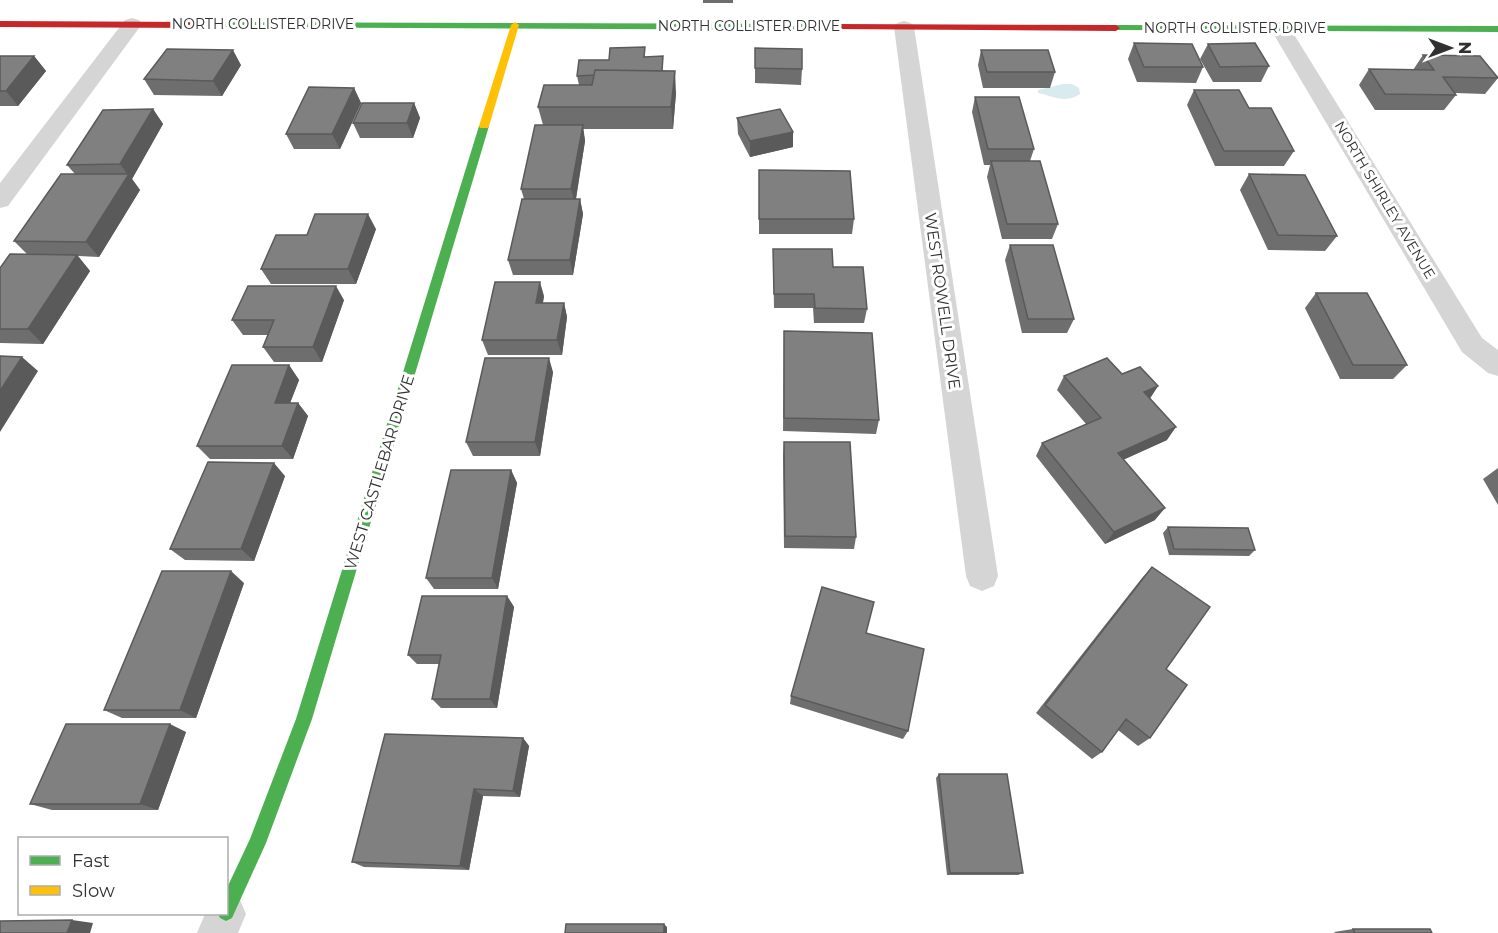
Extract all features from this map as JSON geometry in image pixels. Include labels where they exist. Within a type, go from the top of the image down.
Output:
[{"type":"street","points":[[354,24],[362,8]]},
{"type":"street","name":"NORTH COLLISTER DRIVE","points":[[0,24],[1498,28]]},
{"type":"street","points":[[0,200],[132,24]]},
{"type":"street","name":"WEST CASTLEBAR DRIVE","points":[[228,908],[257,843],[304,719],[515,25]]},
{"type":"street","name":"WEST ROWELL DRIVE","points":[[904,27],[982,576]]},
{"type":"street","name":"NORTH SHIRLEY AVENUE","points":[[1280,28],[1472,345],[1498,365]]},
{"type":"street","name":"WEST CASTLEBAR DRIVE","points":[[217,933],[225,915]]},
{"type":"shaded area","points":[[1072,84],[1079,88],[1080,94],[1063,99],[1038,93],[1038,90]]},
{"type":"building","points":[[1134,43],[1192,44],[1203,67],[1144,67]]},
{"type":"building","points":[[1255,43],[1269,66],[1220,67],[1208,44]]},
{"type":"building","points":[[645,47],[644,57],[663,56],[662,71],[595,70],[594,75],[577,76],[579,60],[609,60],[610,48]]},
{"type":"building","points":[[755,48],[802,49],[802,69],[755,68]]},
{"type":"building","points":[[167,49],[233,50],[213,81],[144,79]]},
{"type":"building","points":[[981,50],[1048,50],[1055,72],[987,72]]},
{"type":"building","points":[[1423,55],[1480,56],[1498,78],[1443,77],[1456,95],[1385,94],[1369,69],[1434,70]]},
{"type":"building","points":[[0,56],[34,56],[6,91],[0,91]]},
{"type":"building","points":[[595,70],[675,71],[671,107],[538,107],[544,85],[592,85]]},
{"type":"building","points":[[309,87],[354,88],[332,134],[286,134]]},
{"type":"building","points":[[1194,90],[1239,90],[1249,108],[1271,108],[1294,151],[1224,151]]},
{"type":"building","points":[[975,97],[1019,97],[1034,149],[988,149]]},
{"type":"building","points":[[362,103],[414,103],[407,123],[353,123]]},
{"type":"building","points":[[153,109],[120,164],[67,165],[103,110]]},
{"type":"building","points":[[780,109],[793,132],[750,141],[737,118]]},
{"type":"building","points":[[535,125],[583,125],[571,189],[521,189]]},
{"type":"building","points":[[991,161],[1040,161],[1058,224],[1007,224]]},
{"type":"building","points":[[759,170],[850,171],[854,219],[759,219]]},
{"type":"building","points":[[61,174],[129,174],[86,242],[14,241]]},
{"type":"building","points":[[1249,174],[1305,175],[1337,236],[1278,235]]},
{"type":"building","points":[[522,199],[580,199],[570,260],[508,260]]},
{"type":"building","points":[[315,214],[368,214],[348,269],[261,269],[276,235],[307,235]]},
{"type":"building","points":[[1010,245],[1053,245],[1074,319],[1028,319]]},
{"type":"building","points":[[773,249],[832,249],[833,267],[863,267],[867,309],[815,308],[814,294],[774,294]]},
{"type":"building","points":[[10,254],[77,255],[28,329],[0,329],[0,268]]},
{"type":"building","points":[[495,282],[540,282],[536,303],[564,303],[557,340],[482,340]]},
{"type":"building","points":[[248,286],[336,286],[313,347],[263,347],[274,320],[232,320]]},
{"type":"building","points":[[1316,293],[1367,293],[1407,365],[1353,365]]},
{"type":"building","points":[[784,331],[872,333],[879,420],[784,418]]},
{"type":"building","points":[[0,356],[22,357],[0,391]]},
{"type":"building","points":[[485,358],[549,358],[535,442],[466,442]]},
{"type":"building","points":[[1107,358],[1122,374],[1140,367],[1158,386],[1144,392],[1176,427],[1118,453],[1165,508],[1114,532],[1042,443],[1101,418],[1064,376]]},
{"type":"building","points":[[232,365],[289,365],[275,403],[298,403],[282,446],[197,446]]},
{"type":"building","points":[[784,442],[850,442],[856,537],[785,536]]},
{"type":"building","points":[[208,462],[274,463],[241,549],[170,549]]},
{"type":"building","points":[[451,470],[511,470],[492,578],[426,578]]},
{"type":"building","points":[[1168,527],[1248,528],[1255,550],[1174,549]]},
{"type":"building","points":[[1152,567],[1210,607],[1166,669],[1187,685],[1150,738],[1126,719],[1102,752],[1045,705]]},
{"type":"building","points":[[162,571],[231,571],[180,710],[104,710]]},
{"type":"building","points":[[822,587],[874,602],[866,633],[924,649],[908,731],[791,696]]},
{"type":"building","points":[[422,596],[507,596],[490,699],[432,699],[441,655],[408,655]]},
{"type":"building","points":[[66,724],[170,724],[140,804],[30,804]]},
{"type":"building","points":[[385,734],[523,738],[513,791],[474,789],[460,866],[352,862]]},
{"type":"building","points":[[939,774],[1007,774],[1023,873],[950,873]]},
{"type":"building","points":[[72,920],[67,933],[0,933],[0,921]]},
{"type":"building","points":[[566,924],[664,924],[664,933],[565,933]]},
{"type":"building","points":[[1353,929],[1430,929],[1432,933],[1355,933]]},
{"type":"traffic: fast","points":[[197,25],[836,27]]},
{"type":"traffic: fast","points":[[1116,28],[1498,29]]},
{"type":"traffic: fast","points":[[228,908],[257,843],[304,719],[484,126]]},
{"type":"traffic: slow","points":[[484,126],[515,25]]},
{"type":"traffic: jam","points":[[0,24],[197,25]]},
{"type":"traffic: jam","points":[[836,27],[1116,28]]}]
